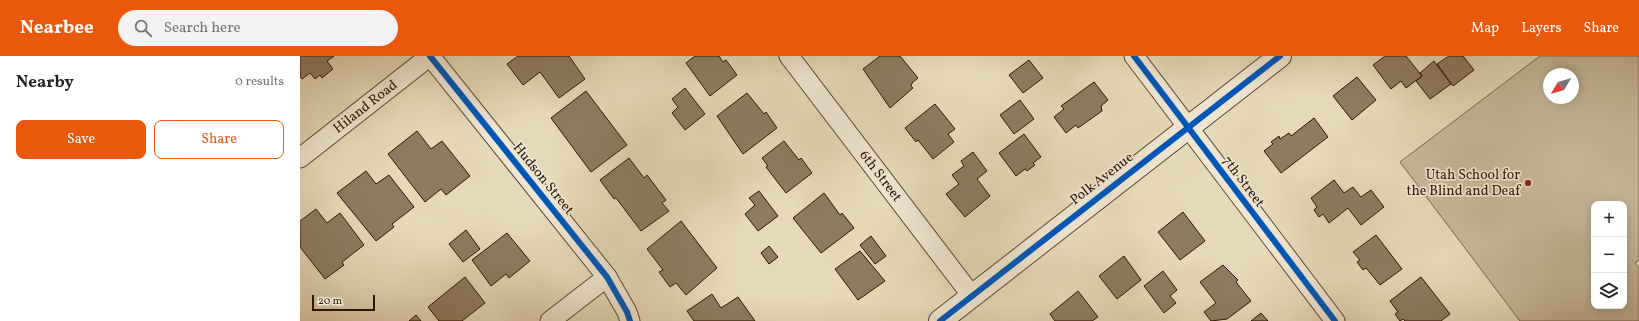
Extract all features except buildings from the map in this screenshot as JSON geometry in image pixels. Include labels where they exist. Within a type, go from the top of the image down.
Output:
[{"type":"street","name":"Hiland Road","points":[[300,158],[430,56]]},
{"type":"street","name":"Hudson Street","points":[[430,56],[607,277],[627,312],[630,321]]},
{"type":"street","name":"6th Street","points":[[789,56],[972,296]]},
{"type":"street","name":"7th Street","points":[[1134,56],[1187,128],[1335,321]]},
{"type":"street","name":"Polk Avenue","points":[[940,321],[1280,56]]},
{"type":"street","points":[[550,321],[607,277]]},
{"type":"shaded area","name":"Utah School for the Blind and Deaf","points":[[1540,56],[1639,56],[1639,260],[1635,263],[1639,268],[1639,321],[1520,321],[1400,162]]},
{"type":"cycle path","points":[[430,56],[607,277],[627,312],[630,321]]},
{"type":"cycle path","points":[[1134,56],[1335,321]]},
{"type":"cycle path","points":[[940,321],[1280,56]]},
{"type":"place","name":"Utah School for the Blind and Deaf","points":[[1528,183]]}]
